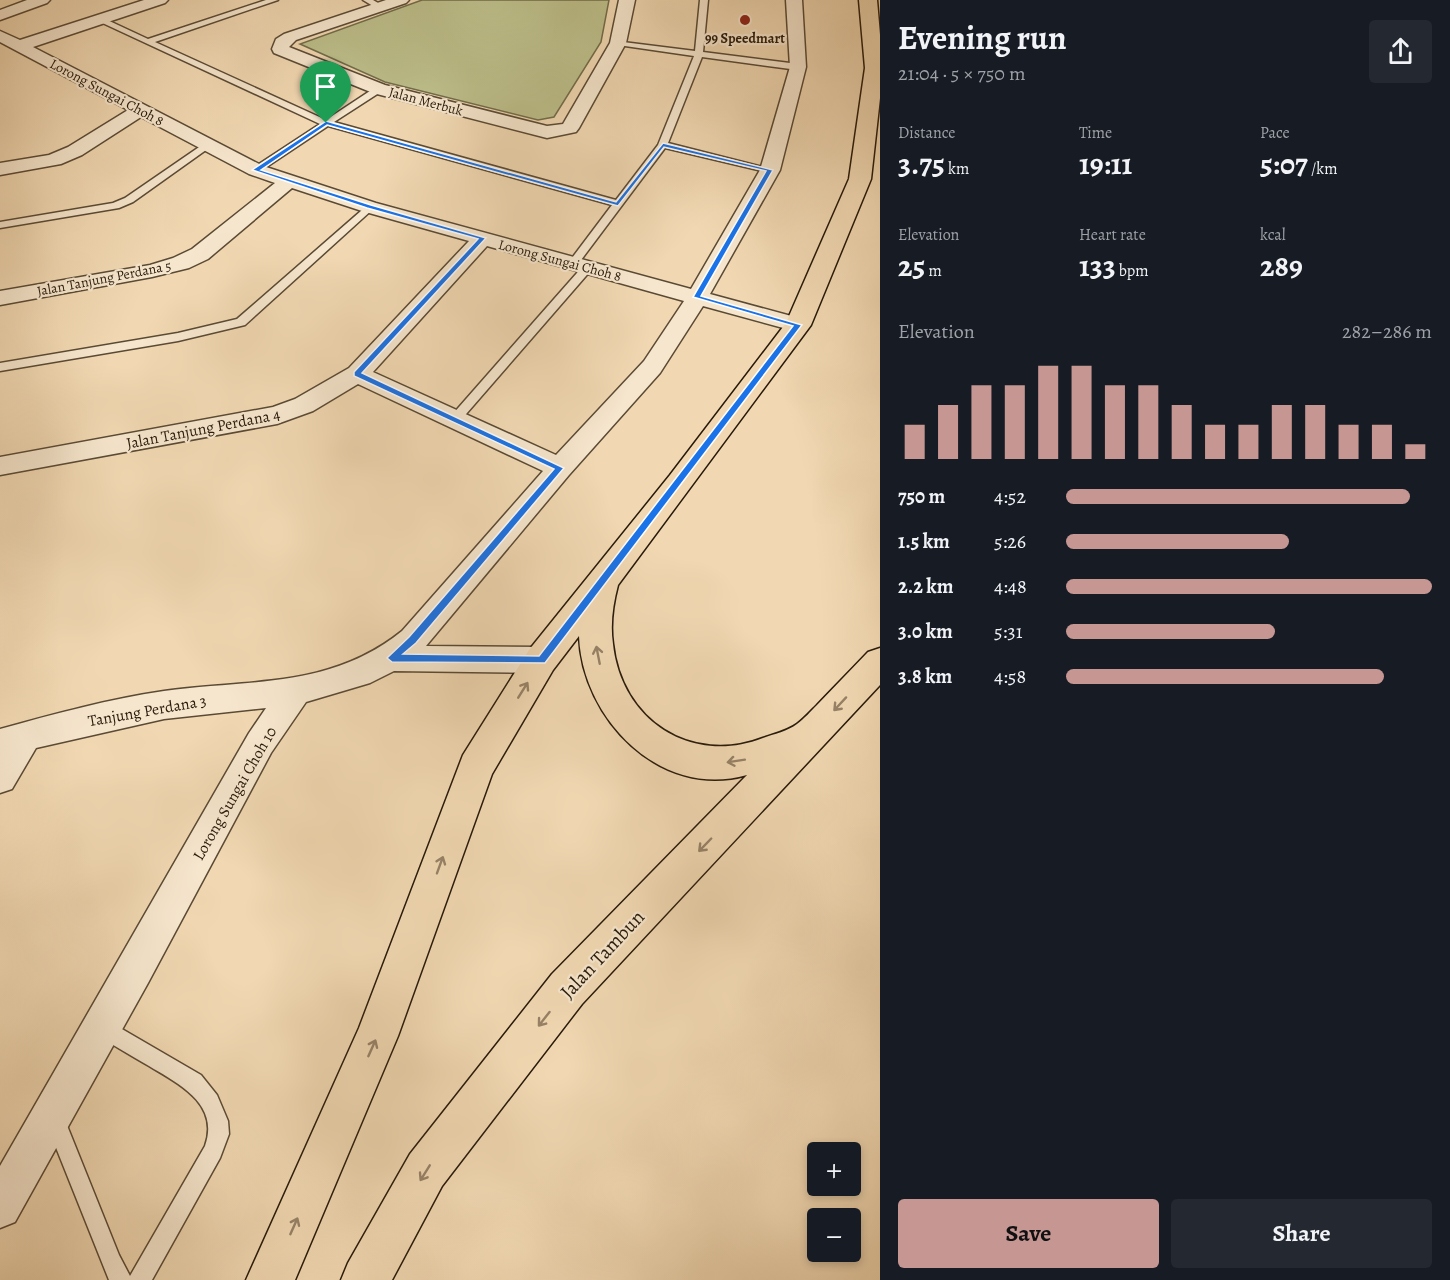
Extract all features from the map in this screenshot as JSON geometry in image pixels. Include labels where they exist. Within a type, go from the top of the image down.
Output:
[{"type":"main road","points":[[270,1280],[377,1036],[476,766],[542,660],[798,325],[860,179],[874,68],[873,4]]},
{"type":"main road","points":[[604,579],[596,621],[596,651],[606,687],[624,718],[648,739],[669,752],[695,762],[723,763],[744,761],[811,735]]},
{"type":"main road","name":"Jalan Tambun","points":[[365,1280],[426,1170],[567,989],[880,662]]},
{"type":"street","points":[[0,15],[42,0]]},
{"type":"street","name":"Jalan Merbuk","points":[[401,0],[374,4],[290,37],[282,42],[280,49],[379,89],[538,131],[570,128],[618,43],[627,0]]},
{"type":"street","points":[[296,692],[359,674],[392,658],[413,640],[560,468],[652,368],[697,297],[770,170],[798,67],[794,0]]},
{"type":"street","points":[[18,46],[100,20],[150,1]]},
{"type":"street","name":"Lorong Sungai Choh 8","points":[[0,36],[256,170],[288,182],[369,207],[798,325]]},
{"type":"street","points":[[0,169],[65,156],[140,110]]},
{"type":"street","name":"Jalan Tanjung Perdana 5","points":[[0,298],[152,271],[181,263],[200,255],[288,182]]},
{"type":"street","name":"Jalan Tanjung Perdana 4","points":[[0,466],[277,415],[304,405],[357,374],[483,238]]},
{"type":"street","points":[[357,374],[560,468]]},
{"type":"street","points":[[392,658],[542,660]]},
{"type":"street","name":"Tanjung Perdana 3","points":[[13,739],[164,705],[296,692]]},
{"type":"street","name":"Lorong Sungai Choh 10","points":[[0,1207],[103,1028],[260,743],[296,692]]},
{"type":"street","points":[[0,778],[13,739]]},
{"type":"lane","points":[[147,42],[274,0]]},
{"type":"lane","points":[[456,418],[581,265],[618,204],[663,145],[699,53],[704,0]]},
{"type":"lane","points":[[100,20],[326,123],[618,204]]},
{"type":"lane","points":[[618,43],[798,67]]},
{"type":"lane","points":[[256,170],[379,89]]},
{"type":"lane","points":[[0,225],[115,206],[129,200],[208,145]]},
{"type":"lane","points":[[663,145],[770,170]]},
{"type":"lane","points":[[0,367],[178,337],[241,322],[369,207]]},
{"type":"lane","points":[[103,1028],[194,1082],[210,1102],[218,1121],[219,1134],[213,1151],[140,1280]]},
{"type":"lane","points":[[53,1114],[111,1262],[121,1280]]},
{"type":"green space","points":[[422,0],[609,0],[601,42],[554,117],[538,120],[385,82],[300,44]]},
{"type":"place","name":"99 Speedmart","points":[[745,20]]},
{"type":"route","points":[[326,123],[618,204],[663,145],[770,170],[697,297],[798,325],[542,660],[392,658],[413,640],[560,468],[357,374],[483,238],[369,207],[256,170],[326,123]]}]
